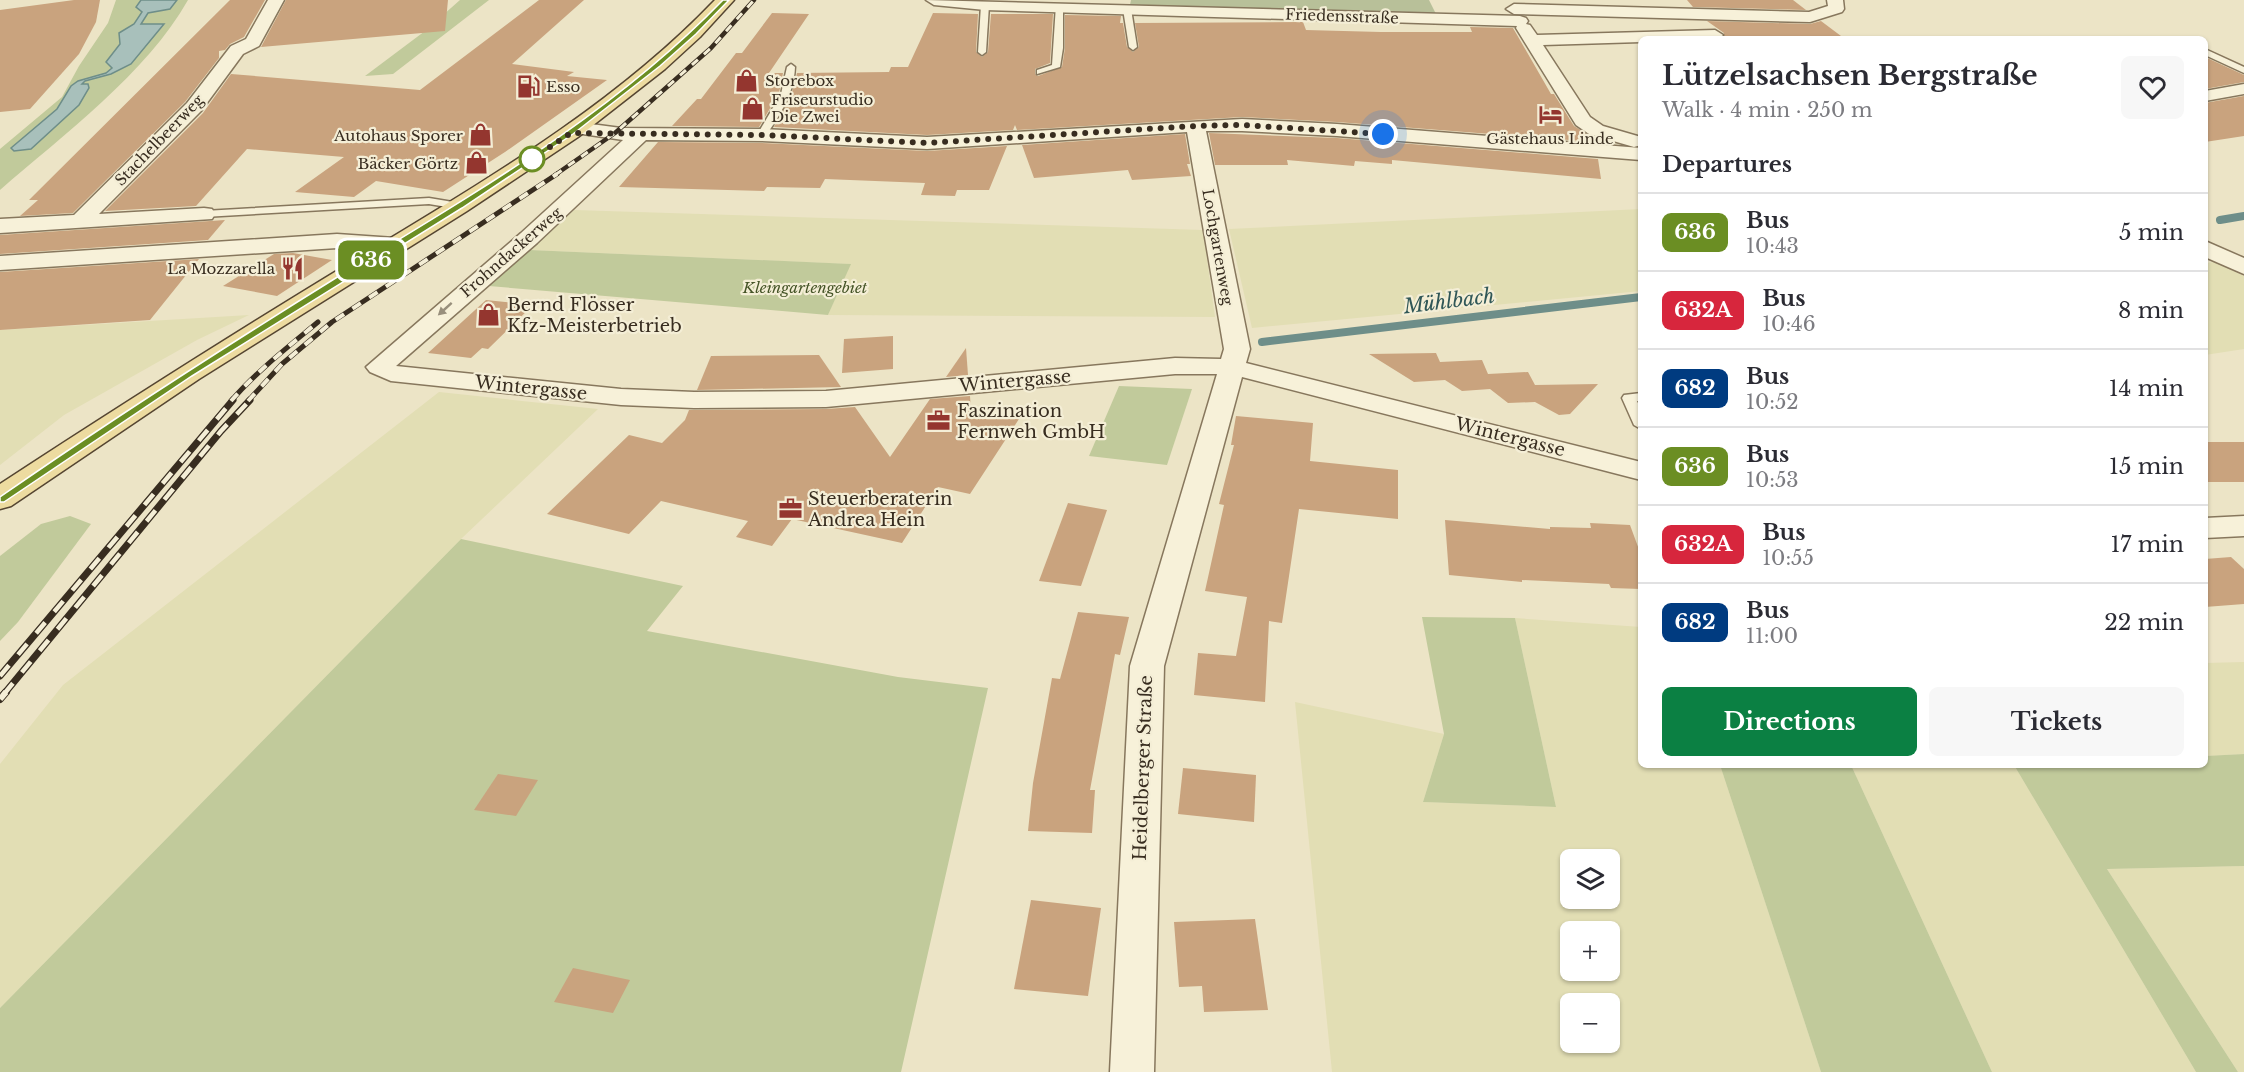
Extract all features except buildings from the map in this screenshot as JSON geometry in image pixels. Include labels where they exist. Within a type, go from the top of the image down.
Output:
[{"type":"main road","points":[[0,499],[189,374],[459,206],[574,130],[658,65],[726,0]]},
{"type":"street","name":"Stachelbeerweg","points":[[80,221],[194,107],[237,50],[253,42],[276,0]]},
{"type":"street","name":"Friedensstraße","points":[[934,0],[985,5],[1018,3],[1127,9],[1514,10],[1810,17],[1836,9],[1835,0]]},
{"type":"street","points":[[1514,10],[1583,121],[1596,130],[1638,141]]},
{"type":"street","points":[[1658,36],[1721,34],[1707,16]]},
{"type":"street","points":[[1532,40],[1638,37]]},
{"type":"street","points":[[2208,95],[2244,89]]},
{"type":"street","points":[[2208,111],[2244,106]]},
{"type":"street","points":[[574,130],[641,134],[762,135],[927,143],[1242,125],[1337,130],[1638,154]]},
{"type":"street","name":"Lochgartenweg","points":[[1195,126],[1237,349],[1232,367]]},
{"type":"street","name":"Frohndackerweg","points":[[379,367],[536,232],[641,134]]},
{"type":"street","points":[[0,226],[204,214]]},
{"type":"street","points":[[0,263],[337,241],[395,245]]},
{"type":"street","points":[[2208,249],[2244,267]]},
{"type":"street","name":"Wintergasse","points":[[379,367],[391,373],[621,397],[718,400],[826,399],[1175,366],[1232,367],[1638,470]]},
{"type":"street","name":"Heidelberger Straße","points":[[1132,1072],[1147,666],[1232,367]]},
{"type":"street","points":[[2208,528],[2244,526]]},
{"type":"lane","points":[[982,52],[985,5]]},
{"type":"lane","points":[[1040,72],[1056,67],[1059,48],[1059,7]]},
{"type":"lane","points":[[1127,9],[1133,47]]},
{"type":"lane","points":[[2208,53],[2244,70]]},
{"type":"lane","points":[[762,135],[792,83],[791,67]]},
{"type":"lane","points":[[204,214],[429,201],[459,206]]},
{"type":"lane","points":[[1638,397],[1629,398],[1638,418]]},
{"type":"shaded area","points":[[1638,209],[1638,291],[1252,328],[1229,229]]},
{"type":"shaded area","points":[[574,210],[1203,230],[1215,317],[828,315],[850,264],[530,250]]},
{"type":"shaded area","points":[[2215,262],[2244,276],[2244,349],[2208,355],[2208,263]]},
{"type":"shaded area","points":[[249,315],[197,340],[64,415],[0,465],[0,330]]},
{"type":"shaded area","points":[[439,392],[598,409],[461,539],[0,1008],[0,764],[63,685]]},
{"type":"shaded area","points":[[1515,618],[1638,627],[1638,768],[1721,768],[1821,1072],[1332,1072],[1295,702],[1444,734],[1423,802],[1556,807]]},
{"type":"shaded area","points":[[2244,662],[2244,754],[2208,756],[2208,663]]},
{"type":"shaded area","points":[[1852,768],[2016,768],[2196,1072],[1992,1072]]},
{"type":"shaded area","points":[[2244,866],[2244,1072],[2238,1072],[2107,869]]},
{"type":"green space","points":[[116,0],[188,0],[171,27],[127,78],[0,190],[0,149],[62,97],[79,66],[108,23]]},
{"type":"green space","points":[[460,0],[489,0],[393,74],[365,76],[425,31]]},
{"type":"green space","points":[[1131,0],[1429,0],[1437,16],[1130,5]]},
{"type":"green space","name":"Kleingartengebiet","points":[[530,250],[851,264],[828,315],[489,286]]},
{"type":"green space","points":[[1119,386],[1192,389],[1167,465],[1089,456]]},
{"type":"green space","points":[[70,516],[91,524],[18,622],[0,641],[0,556],[41,524]]},
{"type":"green space","points":[[461,539],[683,586],[647,631],[898,677],[988,688],[901,1072],[0,1072],[0,1008]]},
{"type":"green space","points":[[1422,617],[1515,618],[1556,807],[1423,802],[1444,734]]},
{"type":"green space","points":[[2244,754],[2244,866],[2107,869],[2238,1072],[2196,1072],[2016,768],[2208,768],[2208,756]]},
{"type":"green space","points":[[1721,768],[1852,768],[1992,1072],[1821,1072]]},
{"type":"water","points":[[141,0],[177,0],[170,9],[148,13],[141,24],[164,24],[131,64],[111,74],[85,81],[82,84],[88,84],[89,88],[79,105],[31,149],[14,151],[11,148],[57,109],[71,86],[78,81],[106,73],[112,68],[106,62],[120,44],[119,33],[134,24],[142,12],[136,7]]},
{"type":"waterway","name":"Mühlbach","points":[[2220,220],[2244,216]]},
{"type":"waterway","name":"Mühlbach","points":[[1262,342],[1638,297]]},
{"type":"railway","points":[[555,175],[615,133],[711,48],[754,0]]},
{"type":"railway","points":[[248,401],[282,364],[332,322],[557,174]]},
{"type":"railway","points":[[231,401],[262,369],[318,322]]},
{"type":"railway","points":[[0,676],[233,400]]},
{"type":"railway","points":[[4,694],[221,431],[250,400]]},
{"type":"railway","points":[[0,699],[6,692]]},
{"type":"bus line","name":"636","points":[[0,499],[189,374],[459,206],[571,133],[658,65],[694,33],[725,0]]},
{"type":"place","name":"Storebox","points":[[747,80]]},
{"type":"place","name":"Esso","points":[[528,86]]},
{"type":"place","name":"Friseurstudio Die Zwei","points":[[753,108]]},
{"type":"place","name":"Gästehaus Linde","points":[[1550,114]]},
{"type":"place","name":"Autohaus Sporer","points":[[481,135]]},
{"type":"place","name":"Bäcker Görtz","points":[[476,163]]},
{"type":"place","name":"La Mozzarella","points":[[293,268]]},
{"type":"place","name":"Bernd Flösser Kfz-Meisterbetrieb","points":[[489,315]]},
{"type":"place","name":"Faszination Fernweh GmbH","points":[[939,421]]},
{"type":"place","name":"Steuerberaterin Andrea Hein","points":[[790,509]]},
{"type":"route","points":[[532,159],[571,133],[604,132],[859,138],[927,143],[1242,125],[1383,134]]}]
